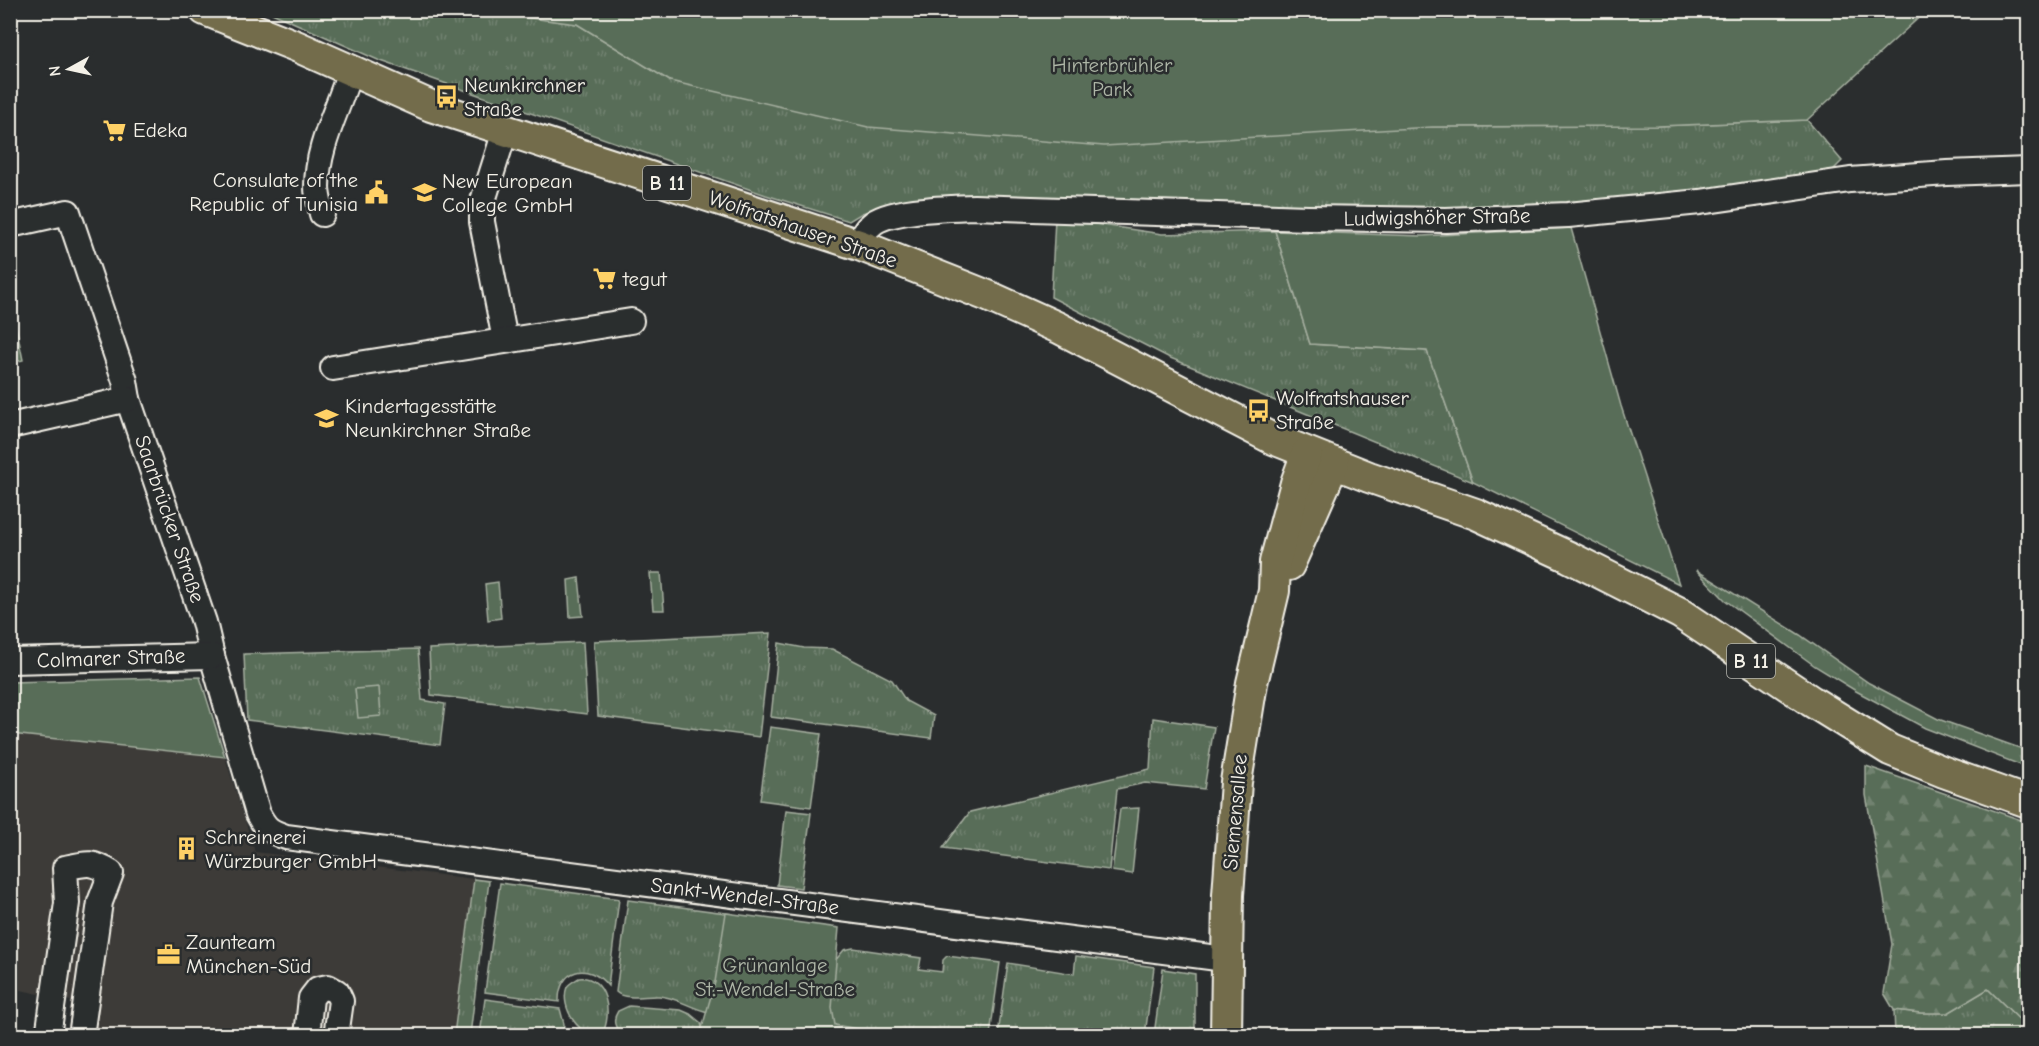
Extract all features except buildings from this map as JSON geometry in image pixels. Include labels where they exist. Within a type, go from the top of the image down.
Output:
[{"type":"main road","name":"Wolfratshauser Straße","points":[[205,10],[296,46],[431,106],[859,245],[988,296],[1040,319],[1261,433],[1320,458],[1476,514],[1569,557],[1680,613],[1801,695],[1890,750],[2028,802]]},
{"type":"main road","name":"Siemensallee","points":[[1226,1035],[1230,849],[1236,782],[1252,683],[1274,591],[1289,566],[1320,458]]},
{"type":"street","points":[[322,214],[317,189],[318,170],[326,132],[350,70]]},
{"type":"street","points":[[505,131],[482,204],[482,222],[505,340]]},
{"type":"street","name":"Ludwigshöher Straße","points":[[859,245],[865,231],[872,223],[887,216],[925,210],[974,207],[1308,218],[1455,220],[1568,214],[1700,202],[1850,180],[1947,173],[2028,171]]},
{"type":"street","name":"Saarbrücker Straße","points":[[10,225],[68,212],[125,381],[128,399],[204,622],[258,814],[266,828]]},
{"type":"street","points":[[333,368],[631,321]]},
{"type":"street","points":[[10,426],[128,399]]},
{"type":"street","name":"Colmarer Straße","points":[[10,661],[212,656]]},
{"type":"street","name":"Sankt-Wendel-Straße","points":[[266,828],[286,837],[1226,959]]},
{"type":"street","points":[[48,1035],[67,903],[65,868],[98,864],[111,873],[100,902],[81,1035]]},
{"type":"street","points":[[307,1035],[311,998],[318,989],[328,987],[337,992],[340,1002],[336,1035]]},
{"type":"shaded area","points":[[11,734],[225,757],[255,852],[474,879],[454,1035],[67,1035],[71,1001],[11,988]]},
{"type":"green space","points":[[273,10],[476,10],[577,24],[670,81],[1432,127],[1658,126],[1807,120],[1842,161],[1831,172],[1569,207],[1444,213],[877,209],[862,213],[849,221],[766,195],[378,60],[272,13]]},
{"type":"green space","name":"Hinterbrühler Park","points":[[476,11],[1926,11],[1807,120],[1658,126],[1432,127],[1104,146],[868,127],[670,81],[577,24]]},
{"type":"green space","points":[[1055,218],[1162,234],[1275,231],[1310,344],[1427,351],[1473,482],[1168,357],[1051,297]]},
{"type":"green space","points":[[1571,228],[1621,406],[1679,584],[1473,482],[1427,351],[1310,344],[1275,231],[1422,236]]},
{"type":"green space","points":[[11,302],[23,360],[10,363]]},
{"type":"green space","points":[[1696,570],[1800,635],[1869,683],[1938,719],[2028,751],[2028,768],[1925,728],[1856,691],[1815,666],[1725,600]]},
{"type":"green space","points":[[650,573],[661,573],[664,610],[653,610]]},
{"type":"green space","points":[[579,578],[583,616],[570,617],[568,580]]},
{"type":"green space","points":[[498,582],[501,618],[488,620],[485,584]]},
{"type":"green space","points":[[771,633],[759,737],[598,716],[594,641]]},
{"type":"green space","points":[[583,642],[587,714],[431,695],[429,649]]},
{"type":"green space","points":[[779,643],[804,648],[832,649],[892,680],[906,701],[934,716],[931,738],[771,717]]},
{"type":"green space","points":[[418,649],[422,700],[445,704],[440,745],[247,720],[244,654]]},
{"type":"green space","points":[[200,677],[225,757],[11,734],[11,682]]},
{"type":"green space","points":[[379,687],[381,716],[358,718],[355,689]]},
{"type":"green space","points":[[1153,718],[1214,727],[1204,789],[1145,783],[1117,789],[1109,870],[943,848],[970,812],[1150,769]]},
{"type":"green space","points":[[770,727],[821,734],[811,807],[760,800]]},
{"type":"green space","points":[[1866,766],[2027,822],[2028,1028],[1988,989],[1948,1013],[1894,1010],[1884,993],[1892,944],[1866,795]]},
{"type":"green space","points":[[1139,808],[1132,874],[1112,871],[1120,809]]},
{"type":"green space","points":[[786,810],[811,813],[801,888],[777,885]]},
{"type":"green space","points":[[474,879],[489,881],[470,1035],[454,1035]]},
{"type":"green space","points":[[500,883],[619,899],[608,986],[592,973],[583,971],[576,972],[563,982],[559,1002],[485,992]]},
{"type":"green space","points":[[628,900],[733,914],[709,1012],[666,997],[631,997],[616,992]]},
{"type":"green space","name":"Grünanlage St.-Wendel-Straße","points":[[726,913],[839,928],[832,1008],[835,1025],[892,1035],[700,1035],[715,982]]},
{"type":"green space","points":[[853,948],[921,958],[919,969],[942,972],[943,960],[947,956],[1000,963],[990,1035],[953,1035],[934,1029],[903,1035],[838,1030],[828,1013],[834,962],[844,950]]},
{"type":"green space","points":[[1076,956],[1154,967],[1145,1035],[998,1035],[1008,963],[1074,974]]},
{"type":"green space","points":[[1163,969],[1195,974],[1195,1035],[1154,1035]]},
{"type":"green space","points":[[579,978],[596,983],[605,998],[607,1017],[602,1034],[594,1035],[586,1032],[573,1020],[569,1012],[565,995],[567,987]]},
{"type":"green space","points":[[1988,989],[2028,1028],[2028,1035],[1895,1035],[1894,1010],[1948,1013]]},
{"type":"green space","points":[[485,999],[560,1009],[564,1024],[563,1035],[480,1035]]},
{"type":"green space","points":[[629,1006],[681,1010],[701,1023],[704,1035],[671,1035],[660,1032],[646,1035],[624,1035],[616,1027],[615,1018],[618,1011]]},
{"type":"place","name":"Neunkirchner Straße","points":[[446,97]]},
{"type":"place","name":"Edeka","points":[[115,130]]},
{"type":"place","name":"Consulate of the Republic of Tunisia","points":[[376,192]]},
{"type":"place","name":"New European College GmbH","points":[[424,193]]},
{"type":"place","name":"tegut","points":[[605,279]]},
{"type":"place","name":"Wolfratshauser Straße","points":[[1258,410]]},
{"type":"place","name":"Kindertagesstätte Neunkirchner Straße","points":[[327,418]]},
{"type":"place","name":"Schreinerei Würzburger GmbH","points":[[187,849]]},
{"type":"place","name":"Zaunteam München-Süd","points":[[168,954]]}]
